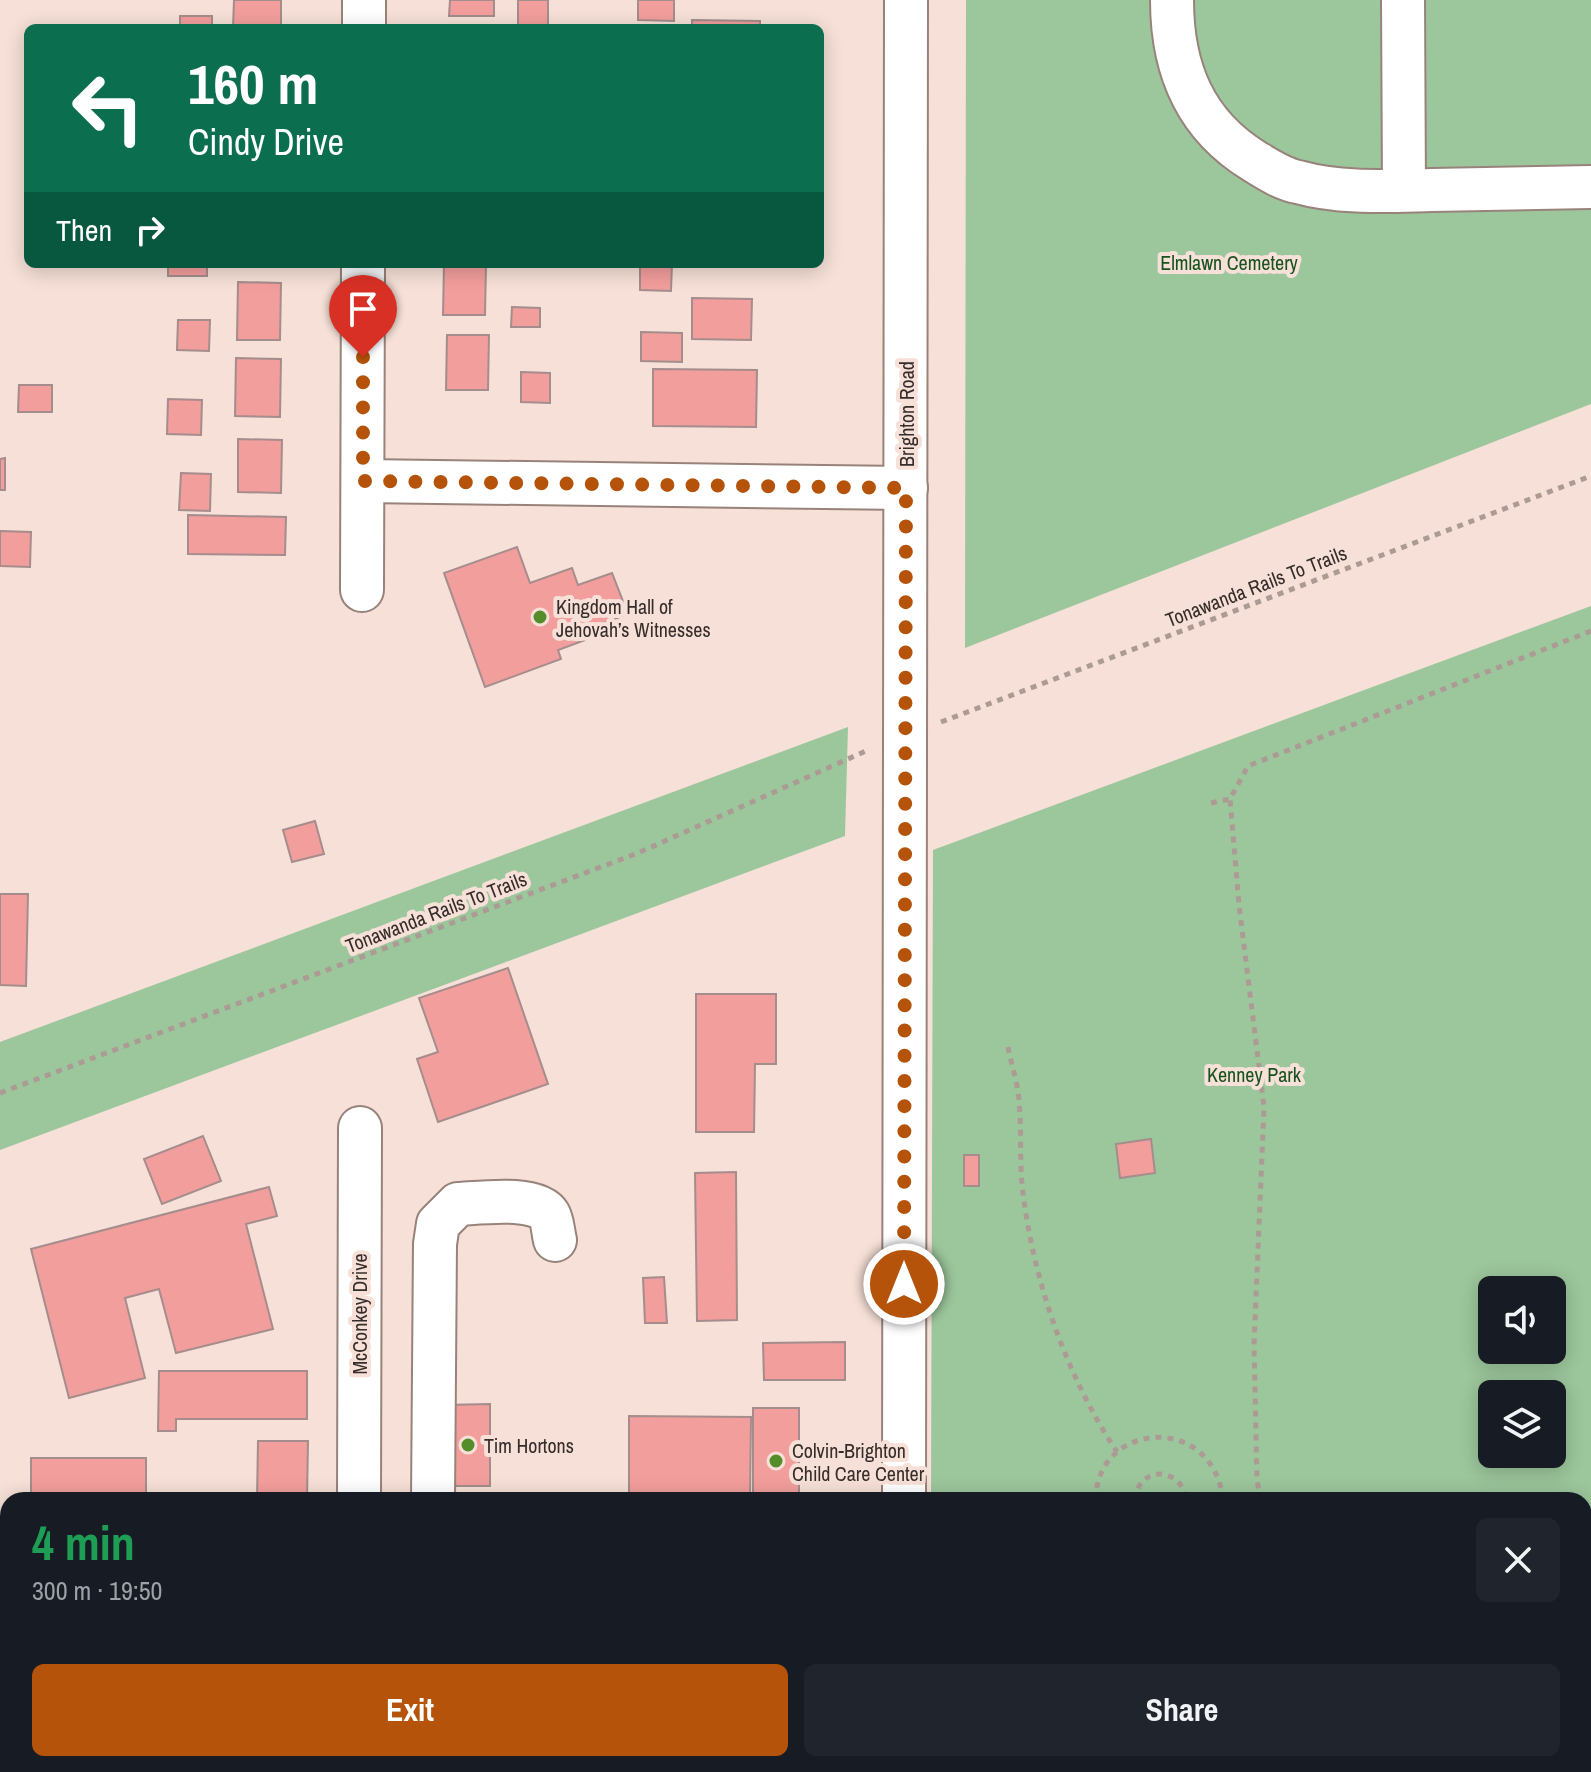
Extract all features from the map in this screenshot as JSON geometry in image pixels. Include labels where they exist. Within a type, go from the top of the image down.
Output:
[{"type":"street","points":[[364,0],[364,24]]},
{"type":"street","name":"Brighton Road","points":[[904,1492],[906,0]]},
{"type":"street","points":[[1172,0],[1176,48],[1186,87],[1200,111],[1242,153],[1295,182],[1332,188],[1404,190],[1591,187]]},
{"type":"street","points":[[1403,0],[1404,190]]},
{"type":"street","points":[[362,590],[363,268]]},
{"type":"street","points":[[363,481],[906,488]]},
{"type":"street","name":"McConkey Drive","points":[[359,1492],[360,1128]]},
{"type":"street","points":[[433,1492],[435,1244],[438,1224],[458,1204],[522,1202],[540,1207],[549,1215],[555,1240]]},
{"type":"path","name":"Tonawanda Rails To Trails","points":[[933,725],[1591,476]]},
{"type":"path","points":[[1259,1492],[1254,1345],[1264,1107],[1239,905],[1230,799],[1248,766],[1591,631]]},
{"type":"path","name":"Tonawanda Rails To Trails","points":[[0,1093],[638,853],[877,746]]},
{"type":"path","points":[[1211,803],[1230,799]]},
{"type":"path","points":[[1008,1047],[1019,1101],[1023,1195],[1039,1274],[1075,1375],[1095,1417],[1117,1452]]},
{"type":"path","points":[[1097,1492],[1099,1479],[1117,1452],[1145,1438],[1177,1439],[1205,1455],[1215,1468],[1222,1492]]},
{"type":"path","points":[[1137,1492],[1144,1480],[1159,1474],[1168,1475],[1182,1484],[1184,1492]]},
{"type":"green space","name":"Elmlawn Cemetery","points":[[966,0],[1591,0],[1591,404],[965,648]]},
{"type":"green space","name":"Kenney Park","points":[[1591,606],[1591,1492],[931,1492],[933,850]]},
{"type":"green space","points":[[848,727],[845,836],[0,1150],[0,1042]]},
{"type":"building","points":[[234,0],[281,0],[281,24],[233,24]]},
{"type":"building","points":[[450,0],[494,0],[494,16],[449,16]]},
{"type":"building","points":[[518,0],[548,0],[548,24],[518,24]]},
{"type":"building","points":[[638,0],[674,0],[674,21],[638,20]]},
{"type":"building","points":[[180,16],[212,16],[212,24],[180,24]]},
{"type":"building","points":[[692,20],[760,21],[760,24],[692,24]]},
{"type":"building","points":[[168,268],[207,268],[207,276],[168,276]]},
{"type":"building","points":[[444,268],[486,268],[485,315],[443,315]]},
{"type":"building","points":[[640,268],[672,268],[671,291],[640,290]]},
{"type":"building","points":[[238,282],[281,283],[280,340],[237,340]]},
{"type":"building","points":[[692,298],[752,299],[751,340],[692,339]]},
{"type":"building","points":[[512,307],[540,308],[540,327],[511,327]]},
{"type":"building","points":[[178,320],[210,320],[209,351],[177,350]]},
{"type":"building","points":[[641,332],[682,333],[682,362],[641,361]]},
{"type":"building","points":[[447,335],[489,335],[488,390],[446,390]]},
{"type":"building","points":[[236,358],[281,359],[280,417],[235,416]]},
{"type":"building","points":[[653,369],[757,370],[756,427],[653,426]]},
{"type":"building","points":[[521,372],[550,373],[550,403],[521,402]]},
{"type":"building","points":[[19,385],[52,385],[52,412],[18,412]]},
{"type":"building","points":[[168,399],[202,400],[201,435],[167,434]]},
{"type":"building","points":[[238,439],[282,440],[281,493],[238,492]]},
{"type":"building","points":[[5,458],[5,490],[0,490],[0,459]]},
{"type":"building","points":[[181,473],[211,474],[210,511],[179,510]]},
{"type":"building","points":[[188,515],[286,517],[285,555],[188,554]]},
{"type":"building","points":[[0,531],[31,532],[30,567],[0,566]]},
{"type":"building","name":"Kingdom Hall of Jehovah’s Witnesses","points":[[517,547],[530,583],[572,568],[578,585],[612,573],[628,614],[596,626],[599,635],[558,650],[561,659],[485,687],[444,573]]},
{"type":"building","points":[[315,821],[324,854],[292,862],[283,830]]},
{"type":"building","points":[[0,894],[28,894],[26,986],[0,985]]},
{"type":"building","points":[[508,968],[548,1084],[438,1122],[417,1059],[438,1052],[419,998]]},
{"type":"building","points":[[696,994],[776,994],[776,1064],[755,1064],[754,1132],[696,1132]]},
{"type":"building","points":[[203,1136],[221,1181],[162,1204],[144,1159]]},
{"type":"building","points":[[1151,1139],[1155,1173],[1120,1178],[1116,1144]]},
{"type":"building","points":[[964,1155],[979,1155],[979,1186],[964,1186]]},
{"type":"building","points":[[736,1172],[737,1320],[697,1321],[695,1173]]},
{"type":"building","points":[[269,1187],[277,1216],[246,1224],[273,1329],[176,1353],[159,1289],[125,1298],[145,1378],[69,1398],[31,1249]]},
{"type":"building","points":[[664,1277],[667,1323],[645,1323],[643,1278]]},
{"type":"building","points":[[845,1342],[845,1380],[764,1380],[763,1343]]},
{"type":"building","points":[[159,1371],[307,1371],[307,1419],[176,1419],[176,1431],[158,1431]]},
{"type":"building","name":"Tim Hortons","points":[[490,1404],[490,1486],[445,1486],[445,1405]]},
{"type":"building","name":"Colvin-Brighton Child Care Center","points":[[753,1408],[799,1408],[799,1492],[753,1492]]},
{"type":"building","points":[[629,1416],[751,1417],[750,1492],[629,1492]]},
{"type":"building","points":[[258,1441],[308,1441],[307,1492],[257,1492]]},
{"type":"building","points":[[31,1458],[146,1458],[146,1492],[31,1492]]},
{"type":"place","name":"Kingdom Hall of Jehovah’s Witnesses","points":[[540,617]]},
{"type":"place","name":"Tim Hortons","points":[[468,1445]]},
{"type":"place","name":"Colvin-Brighton Child Care Center","points":[[776,1461]]},
{"type":"route","points":[[363,357],[363,481],[906,488],[904,1284]]}]
